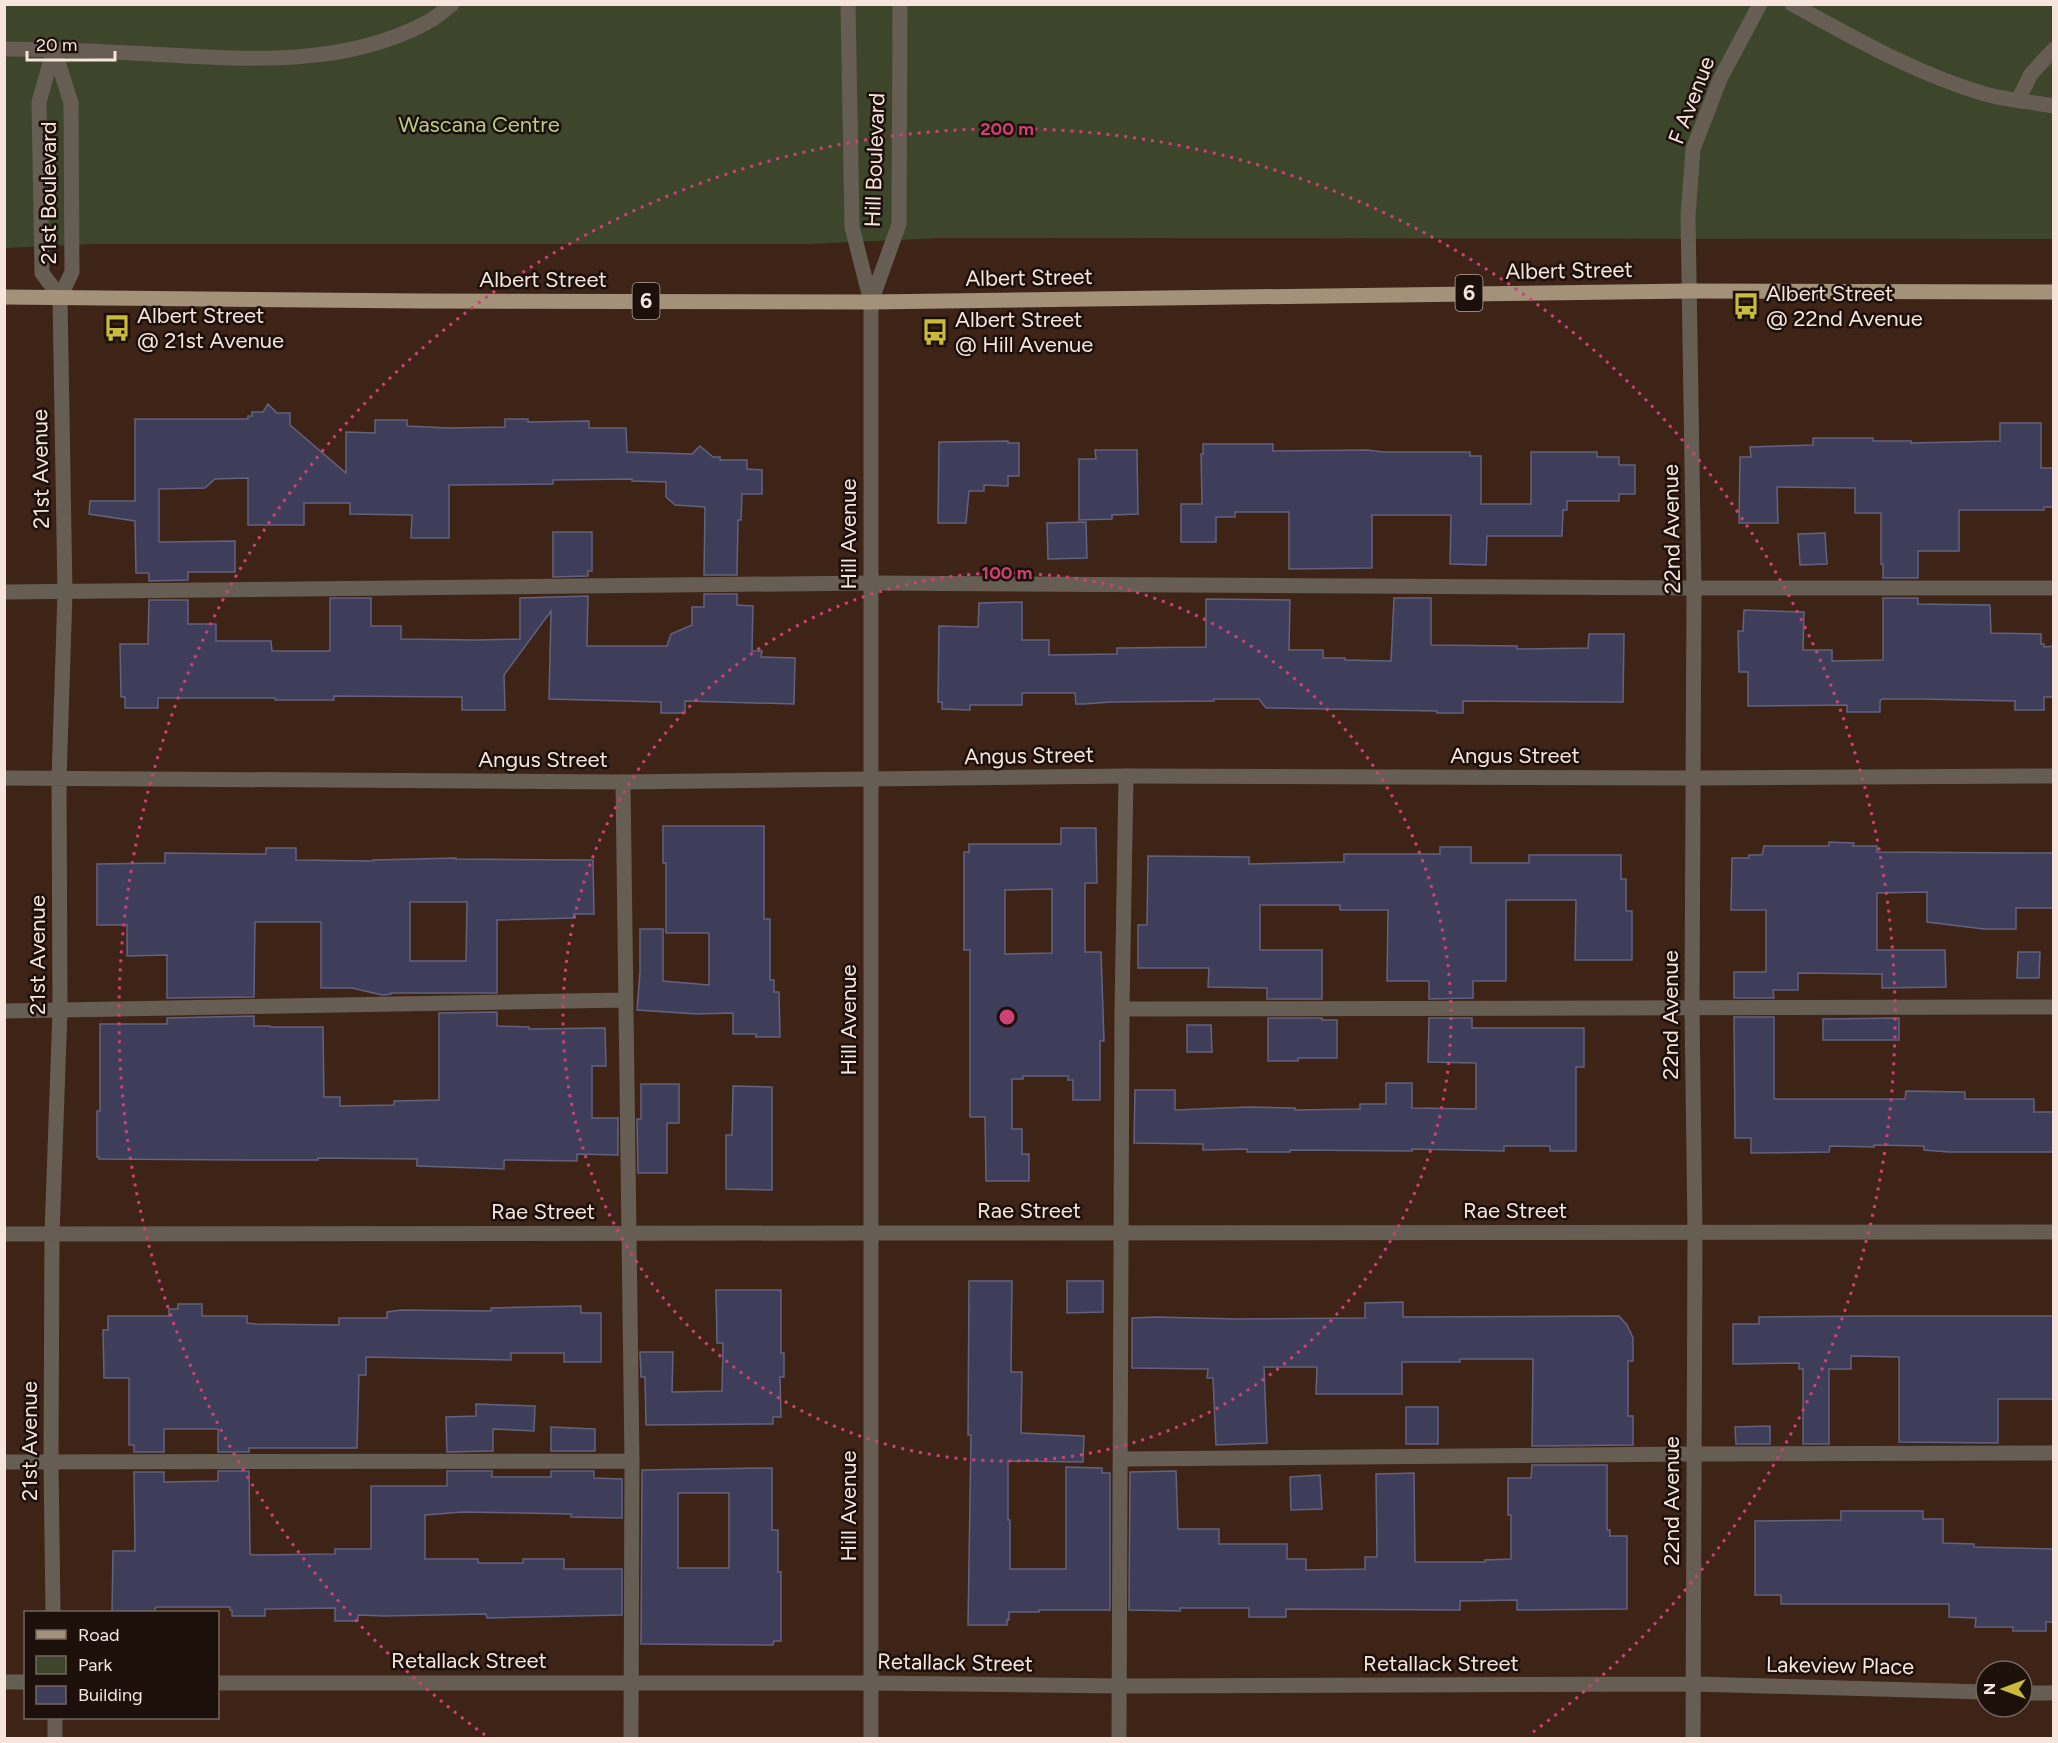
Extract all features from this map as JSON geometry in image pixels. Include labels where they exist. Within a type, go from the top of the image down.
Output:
[{"type":"main road","name":"Albert Street","points":[[4,297],[871,302],[1690,291],[2054,292]]},
{"type":"street","points":[[4,49],[54,49],[252,60],[324,56],[373,45],[428,23],[452,4]]},
{"type":"street","name":"Hill Boulevard","points":[[848,4],[852,227],[871,302]]},
{"type":"street","name":"Hill Boulevard","points":[[871,302],[899,224],[900,4]]},
{"type":"street","name":"F Avenue","points":[[1690,291],[1688,216],[1693,149],[1720,79],[1760,4]]},
{"type":"street","points":[[1792,4],[1898,61],[1929,74],[1988,94],[2054,106]]},
{"type":"street","name":"21st Boulevard","points":[[54,49],[70,103],[72,272],[60,297],[42,273],[39,102],[54,49]]},
{"type":"street","points":[[2018,100],[2031,74],[2054,50]]},
{"type":"street","name":"22nd Avenue","points":[[1690,291],[1694,588],[1692,1009],[1695,1232],[1692,1738]]},
{"type":"street","name":"21st Avenue","points":[[53,1611],[52,1234],[60,1010],[59,779],[65,593],[60,297]]},
{"type":"street","name":"Hill Avenue","points":[[871,302],[871,1738]]},
{"type":"street","points":[[4,592],[871,583],[2054,588]]},
{"type":"street","points":[[1119,1738],[1122,1010],[1126,776]]},
{"type":"street","name":"Angus Street","points":[[4,778],[623,782],[1126,776],[1693,778],[2054,776]]},
{"type":"street","points":[[623,782],[632,1461],[631,1738]]},
{"type":"street","points":[[4,1011],[626,1000]]},
{"type":"street","points":[[1122,1010],[2054,1007]]},
{"type":"street","name":"Rae Street","points":[[4,1234],[2054,1232]]},
{"type":"street","points":[[1121,1460],[2054,1453]]},
{"type":"street","points":[[4,1462],[632,1461]]},
{"type":"street","points":[[4,1682],[24,1682]]},
{"type":"street","name":"Retallack Street","points":[[219,1683],[871,1683],[1120,1686],[1693,1684]]},
{"type":"street","name":"Lakeview Place","points":[[1693,1684],[1974,1692]]},
{"type":"street","points":[[2034,1692],[2054,1693]]},
{"type":"street","points":[[55,1719],[55,1738]]},
{"type":"green space","name":"Wascana Centre","points":[[4,5],[2053,5],[2053,239],[942,238],[808,244],[94,244],[5,248]]},
{"type":"building","points":[[268,404],[277,413],[290,413],[290,425],[346,473],[346,432],[375,433],[375,420],[407,420],[407,426],[448,428],[505,427],[505,419],[528,419],[528,422],[589,421],[589,428],[626,428],[627,452],[692,454],[700,446],[713,457],[720,457],[720,460],[747,460],[747,469],[762,470],[762,494],[742,494],[741,520],[738,520],[737,575],[704,575],[705,507],[675,505],[666,497],[666,482],[632,481],[632,479],[553,480],[553,484],[449,485],[449,538],[411,538],[412,515],[350,514],[350,503],[304,503],[304,525],[248,525],[248,478],[215,479],[205,488],[159,489],[159,542],[235,541],[235,572],[188,572],[188,580],[149,581],[149,573],[136,573],[135,521],[89,514],[90,501],[135,501],[135,419],[248,419],[248,416],[252,416],[252,412],[263,412]]},
{"type":"building","points":[[2000,423],[2041,423],[2041,468],[2054,468],[2054,507],[2044,507],[2044,510],[1959,510],[1959,551],[1918,551],[1918,578],[1883,578],[1881,513],[1855,513],[1855,488],[1777,487],[1778,523],[1739,523],[1740,457],[1751,457],[1750,447],[1813,445],[1813,438],[1873,438],[1873,441],[1911,441],[1911,443],[2000,441]]},
{"type":"building","points":[[1008,441],[1008,443],[1019,443],[1019,476],[1008,476],[1008,486],[984,485],[984,491],[969,491],[966,523],[938,523],[939,442]]},
{"type":"building","points":[[1203,444],[1273,444],[1273,451],[1470,452],[1470,456],[1481,456],[1481,504],[1531,504],[1531,452],[1597,452],[1597,457],[1619,457],[1619,465],[1635,465],[1635,494],[1619,494],[1619,501],[1567,501],[1567,510],[1563,510],[1562,536],[1487,536],[1486,565],[1450,564],[1451,515],[1372,515],[1372,568],[1289,569],[1289,512],[1235,512],[1235,517],[1216,517],[1216,542],[1181,542],[1181,504],[1202,504],[1201,454],[1203,454]]},
{"type":"building","points":[[1095,450],[1137,450],[1138,514],[1112,515],[1112,519],[1079,520],[1079,459],[1096,459]]},
{"type":"building","points":[[1086,522],[1087,558],[1048,559],[1047,523]]},
{"type":"building","points":[[553,532],[592,532],[592,571],[588,571],[588,576],[553,577]]},
{"type":"building","points":[[1825,533],[1827,564],[1800,565],[1798,534]]},
{"type":"building","points":[[704,594],[737,594],[737,605],[753,606],[752,651],[762,651],[761,657],[795,658],[794,704],[685,701],[685,713],[661,713],[661,702],[549,699],[551,611],[504,675],[505,710],[462,710],[462,697],[334,696],[334,700],[158,698],[158,708],[125,708],[125,697],[121,697],[120,644],[148,644],[149,600],[188,600],[188,624],[216,624],[216,641],[271,641],[272,651],[330,651],[330,598],[371,598],[371,626],[401,626],[401,639],[477,640],[520,639],[520,598],[588,596],[587,646],[667,646],[671,634],[692,625],[692,607],[704,607]]},
{"type":"building","points":[[1394,598],[1431,598],[1431,645],[1517,646],[1517,649],[1588,648],[1589,634],[1624,634],[1623,702],[1463,701],[1463,713],[1437,713],[1437,711],[1266,708],[1259,699],[1076,704],[1075,693],[1022,693],[1022,705],[970,705],[970,710],[942,709],[942,702],[938,702],[939,626],[978,627],[979,603],[1022,602],[1022,640],[1049,640],[1049,655],[1117,654],[1117,648],[1206,647],[1206,599],[1290,600],[1289,650],[1323,650],[1323,658],[1391,661]]},
{"type":"building","points":[[1883,598],[1918,598],[1918,604],[1990,605],[1991,633],[2041,634],[2041,644],[2044,644],[2044,647],[2054,646],[2054,697],[2044,697],[2044,710],[2015,710],[2015,701],[1922,699],[1882,699],[1880,712],[1847,712],[1847,705],[1748,706],[1748,672],[1739,672],[1738,631],[1743,631],[1744,610],[1804,612],[1803,650],[1832,650],[1832,661],[1883,660]]},
{"type":"building","points":[[663,826],[764,826],[764,919],[770,919],[770,980],[774,980],[774,992],[779,992],[780,1037],[733,1034],[733,1013],[697,1014],[637,1010],[640,929],[663,929],[663,981],[709,985],[709,933],[666,933],[666,863],[663,863]]},
{"type":"building","points":[[1061,828],[1096,828],[1097,883],[1085,883],[1085,952],[1101,952],[1104,1041],[1100,1041],[1100,1100],[1073,1100],[1073,1080],[1068,1080],[1068,1076],[1023,1076],[1023,1079],[1012,1079],[1012,1129],[1022,1129],[1022,1154],[1029,1154],[1029,1181],[986,1181],[985,1117],[970,1117],[970,950],[964,950],[964,852],[969,852],[969,844],[1061,844]],"holes":[[[1052,889],[1052,953],[1005,954],[1005,890]]]},
{"type":"building","points":[[1829,842],[1854,843],[1853,846],[1877,846],[1877,852],[2054,853],[2054,908],[2016,908],[2016,929],[1984,929],[1927,922],[1927,892],[1877,893],[1877,950],[1945,950],[1946,987],[1882,988],[1882,974],[1798,973],[1798,990],[1773,990],[1774,998],[1734,998],[1734,972],[1766,972],[1766,910],[1731,910],[1732,858],[1762,855],[1764,846],[1829,846]]},
{"type":"building","points":[[1440,847],[1471,847],[1471,863],[1529,863],[1529,855],[1621,855],[1621,879],[1626,879],[1626,911],[1632,911],[1632,960],[1575,960],[1576,900],[1506,900],[1506,981],[1473,981],[1473,998],[1429,999],[1429,981],[1387,981],[1388,910],[1340,910],[1340,905],[1260,905],[1260,950],[1322,950],[1322,999],[1267,999],[1267,988],[1208,987],[1209,968],[1138,968],[1138,925],[1147,925],[1148,856],[1249,857],[1249,864],[1344,862],[1344,854],[1440,854]]},
{"type":"building","points":[[266,848],[296,848],[296,860],[373,861],[456,858],[593,860],[594,914],[574,914],[574,918],[497,920],[497,993],[391,993],[382,995],[352,988],[321,988],[321,922],[255,922],[254,997],[167,998],[167,955],[127,956],[127,925],[97,925],[97,864],[165,863],[165,853],[266,854]],"holes":[[[410,902],[467,902],[466,961],[410,961]]]},
{"type":"building","points":[[2018,952],[2040,952],[2039,978],[2017,978]]},
{"type":"building","points":[[497,1012],[497,1026],[529,1027],[529,1029],[605,1028],[606,1066],[592,1066],[592,1118],[618,1118],[618,1155],[577,1154],[577,1161],[505,1160],[504,1169],[417,1166],[417,1159],[248,1160],[99,1159],[97,1157],[97,1111],[100,1111],[100,1024],[167,1024],[167,1018],[254,1016],[254,1026],[323,1027],[324,1097],[340,1097],[340,1106],[394,1105],[394,1101],[439,1100],[439,1013]]},
{"type":"building","points":[[1734,1017],[1774,1017],[1774,1099],[1905,1099],[1906,1091],[1965,1092],[1965,1099],[2034,1099],[2034,1112],[2054,1112],[2054,1152],[1949,1152],[1924,1150],[1924,1146],[1874,1145],[1874,1147],[1830,1146],[1829,1152],[1751,1153],[1751,1138],[1735,1138]]},
{"type":"building","points":[[1268,1018],[1337,1020],[1337,1058],[1268,1061]]},
{"type":"building","points":[[1429,1018],[1472,1018],[1472,1028],[1584,1028],[1584,1067],[1576,1067],[1576,1151],[1550,1151],[1550,1146],[1504,1146],[1504,1151],[1412,1149],[1412,1151],[1247,1152],[1247,1149],[1203,1150],[1203,1144],[1134,1143],[1135,1090],[1175,1090],[1175,1110],[1248,1107],[1295,1108],[1295,1110],[1360,1109],[1360,1104],[1386,1104],[1386,1083],[1412,1083],[1412,1108],[1476,1109],[1476,1063],[1428,1062]]},
{"type":"building","points":[[1899,1018],[1899,1040],[1823,1040],[1823,1019]]},
{"type":"building","points":[[1187,1025],[1211,1025],[1212,1052],[1187,1052]]},
{"type":"building","points":[[641,1084],[679,1084],[679,1123],[667,1123],[667,1173],[638,1173],[637,1119],[641,1119]]},
{"type":"building","points":[[733,1086],[772,1087],[772,1190],[726,1189],[726,1135],[732,1135]]},
{"type":"building","points":[[969,1281],[1012,1281],[1011,1372],[1022,1372],[1021,1433],[1084,1436],[1083,1462],[1008,1461],[1010,1569],[1066,1569],[1066,1467],[1102,1468],[1102,1473],[1110,1473],[1110,1610],[1009,1612],[1007,1625],[968,1625],[971,1435],[968,1435]]},
{"type":"building","points":[[1067,1281],[1103,1281],[1103,1312],[1067,1313]]},
{"type":"building","points":[[716,1290],[781,1290],[781,1353],[784,1353],[784,1377],[780,1377],[781,1417],[773,1417],[773,1424],[646,1425],[645,1377],[641,1377],[640,1352],[673,1352],[672,1392],[722,1391],[723,1343],[717,1343]]},
{"type":"building","points":[[1403,1302],[1403,1317],[1619,1316],[1627,1325],[1633,1338],[1633,1361],[1628,1361],[1628,1416],[1633,1416],[1633,1445],[1532,1446],[1533,1359],[1402,1362],[1402,1394],[1316,1394],[1317,1367],[1264,1367],[1267,1443],[1216,1445],[1213,1378],[1207,1378],[1208,1369],[1132,1368],[1132,1318],[1365,1318],[1365,1303]]},
{"type":"building","points":[[178,1304],[202,1304],[202,1316],[247,1316],[247,1323],[339,1325],[339,1318],[387,1318],[387,1312],[401,1310],[491,1311],[491,1308],[581,1306],[581,1313],[601,1313],[601,1362],[564,1362],[564,1353],[511,1353],[511,1360],[366,1357],[366,1375],[359,1375],[357,1448],[249,1448],[249,1452],[218,1452],[218,1429],[164,1429],[164,1452],[134,1452],[134,1445],[129,1445],[129,1378],[104,1378],[103,1330],[108,1330],[108,1316],[169,1316],[169,1309],[178,1309]]},
{"type":"building","points":[[2054,1316],[2054,1399],[1998,1399],[1998,1443],[1899,1442],[1899,1357],[1851,1356],[1851,1369],[1829,1369],[1829,1444],[1803,1444],[1803,1369],[1799,1369],[1799,1363],[1733,1364],[1733,1324],[1759,1324],[1759,1317]]},
{"type":"building","points":[[476,1404],[535,1406],[534,1431],[493,1429],[493,1451],[447,1452],[446,1417],[476,1416]]},
{"type":"building","points":[[1406,1407],[1438,1407],[1438,1444],[1406,1444]]},
{"type":"building","points":[[1770,1426],[1770,1444],[1736,1444],[1735,1427]]},
{"type":"building","points":[[551,1427],[595,1429],[595,1451],[551,1451]]},
{"type":"building","points":[[1532,1465],[1607,1465],[1607,1530],[1610,1530],[1610,1536],[1627,1536],[1627,1609],[1517,1610],[1517,1600],[1460,1601],[1460,1610],[1286,1609],[1286,1617],[1249,1617],[1249,1608],[1180,1608],[1180,1611],[1129,1610],[1130,1472],[1176,1471],[1178,1529],[1219,1529],[1219,1544],[1287,1544],[1287,1559],[1306,1559],[1306,1570],[1365,1569],[1365,1557],[1377,1557],[1376,1474],[1414,1473],[1415,1562],[1485,1562],[1485,1560],[1511,1559],[1508,1478],[1531,1478]]},
{"type":"building","points":[[772,1468],[772,1530],[778,1530],[778,1572],[781,1572],[781,1641],[774,1641],[773,1645],[641,1644],[642,1470]],"holes":[[[678,1493],[729,1493],[729,1568],[678,1568]]]},
{"type":"building","points":[[218,1471],[249,1471],[250,1554],[254,1555],[335,1554],[335,1549],[371,1549],[371,1486],[447,1486],[447,1471],[492,1471],[492,1477],[551,1477],[551,1471],[594,1471],[594,1478],[622,1479],[622,1518],[571,1517],[571,1514],[463,1512],[425,1515],[425,1559],[478,1559],[478,1563],[523,1563],[523,1559],[564,1559],[564,1569],[622,1569],[622,1615],[487,1618],[486,1614],[358,1615],[358,1621],[335,1621],[335,1608],[265,1609],[265,1616],[232,1616],[230,1607],[156,1607],[154,1611],[112,1611],[113,1551],[135,1551],[134,1472],[164,1472],[164,1482],[218,1481]]},
{"type":"building","points":[[1320,1475],[1322,1509],[1291,1510],[1290,1477]]},
{"type":"building","points":[[1841,1511],[1923,1511],[1923,1519],[1943,1519],[1943,1543],[1974,1544],[1974,1547],[2054,1549],[2054,1622],[2046,1622],[2046,1631],[2013,1631],[2013,1627],[1975,1627],[1976,1618],[1949,1617],[1949,1604],[1781,1604],[1781,1595],[1755,1595],[1755,1521],[1841,1520]]},
{"type":"place","name":"Albert Street @ 22nd Avenue","points":[[1746,306]]},
{"type":"place","name":"Albert Street @ 21st Avenue","points":[[117,328]]},
{"type":"place","name":"Albert Street @ Hill Avenue","points":[[935,332]]}]
